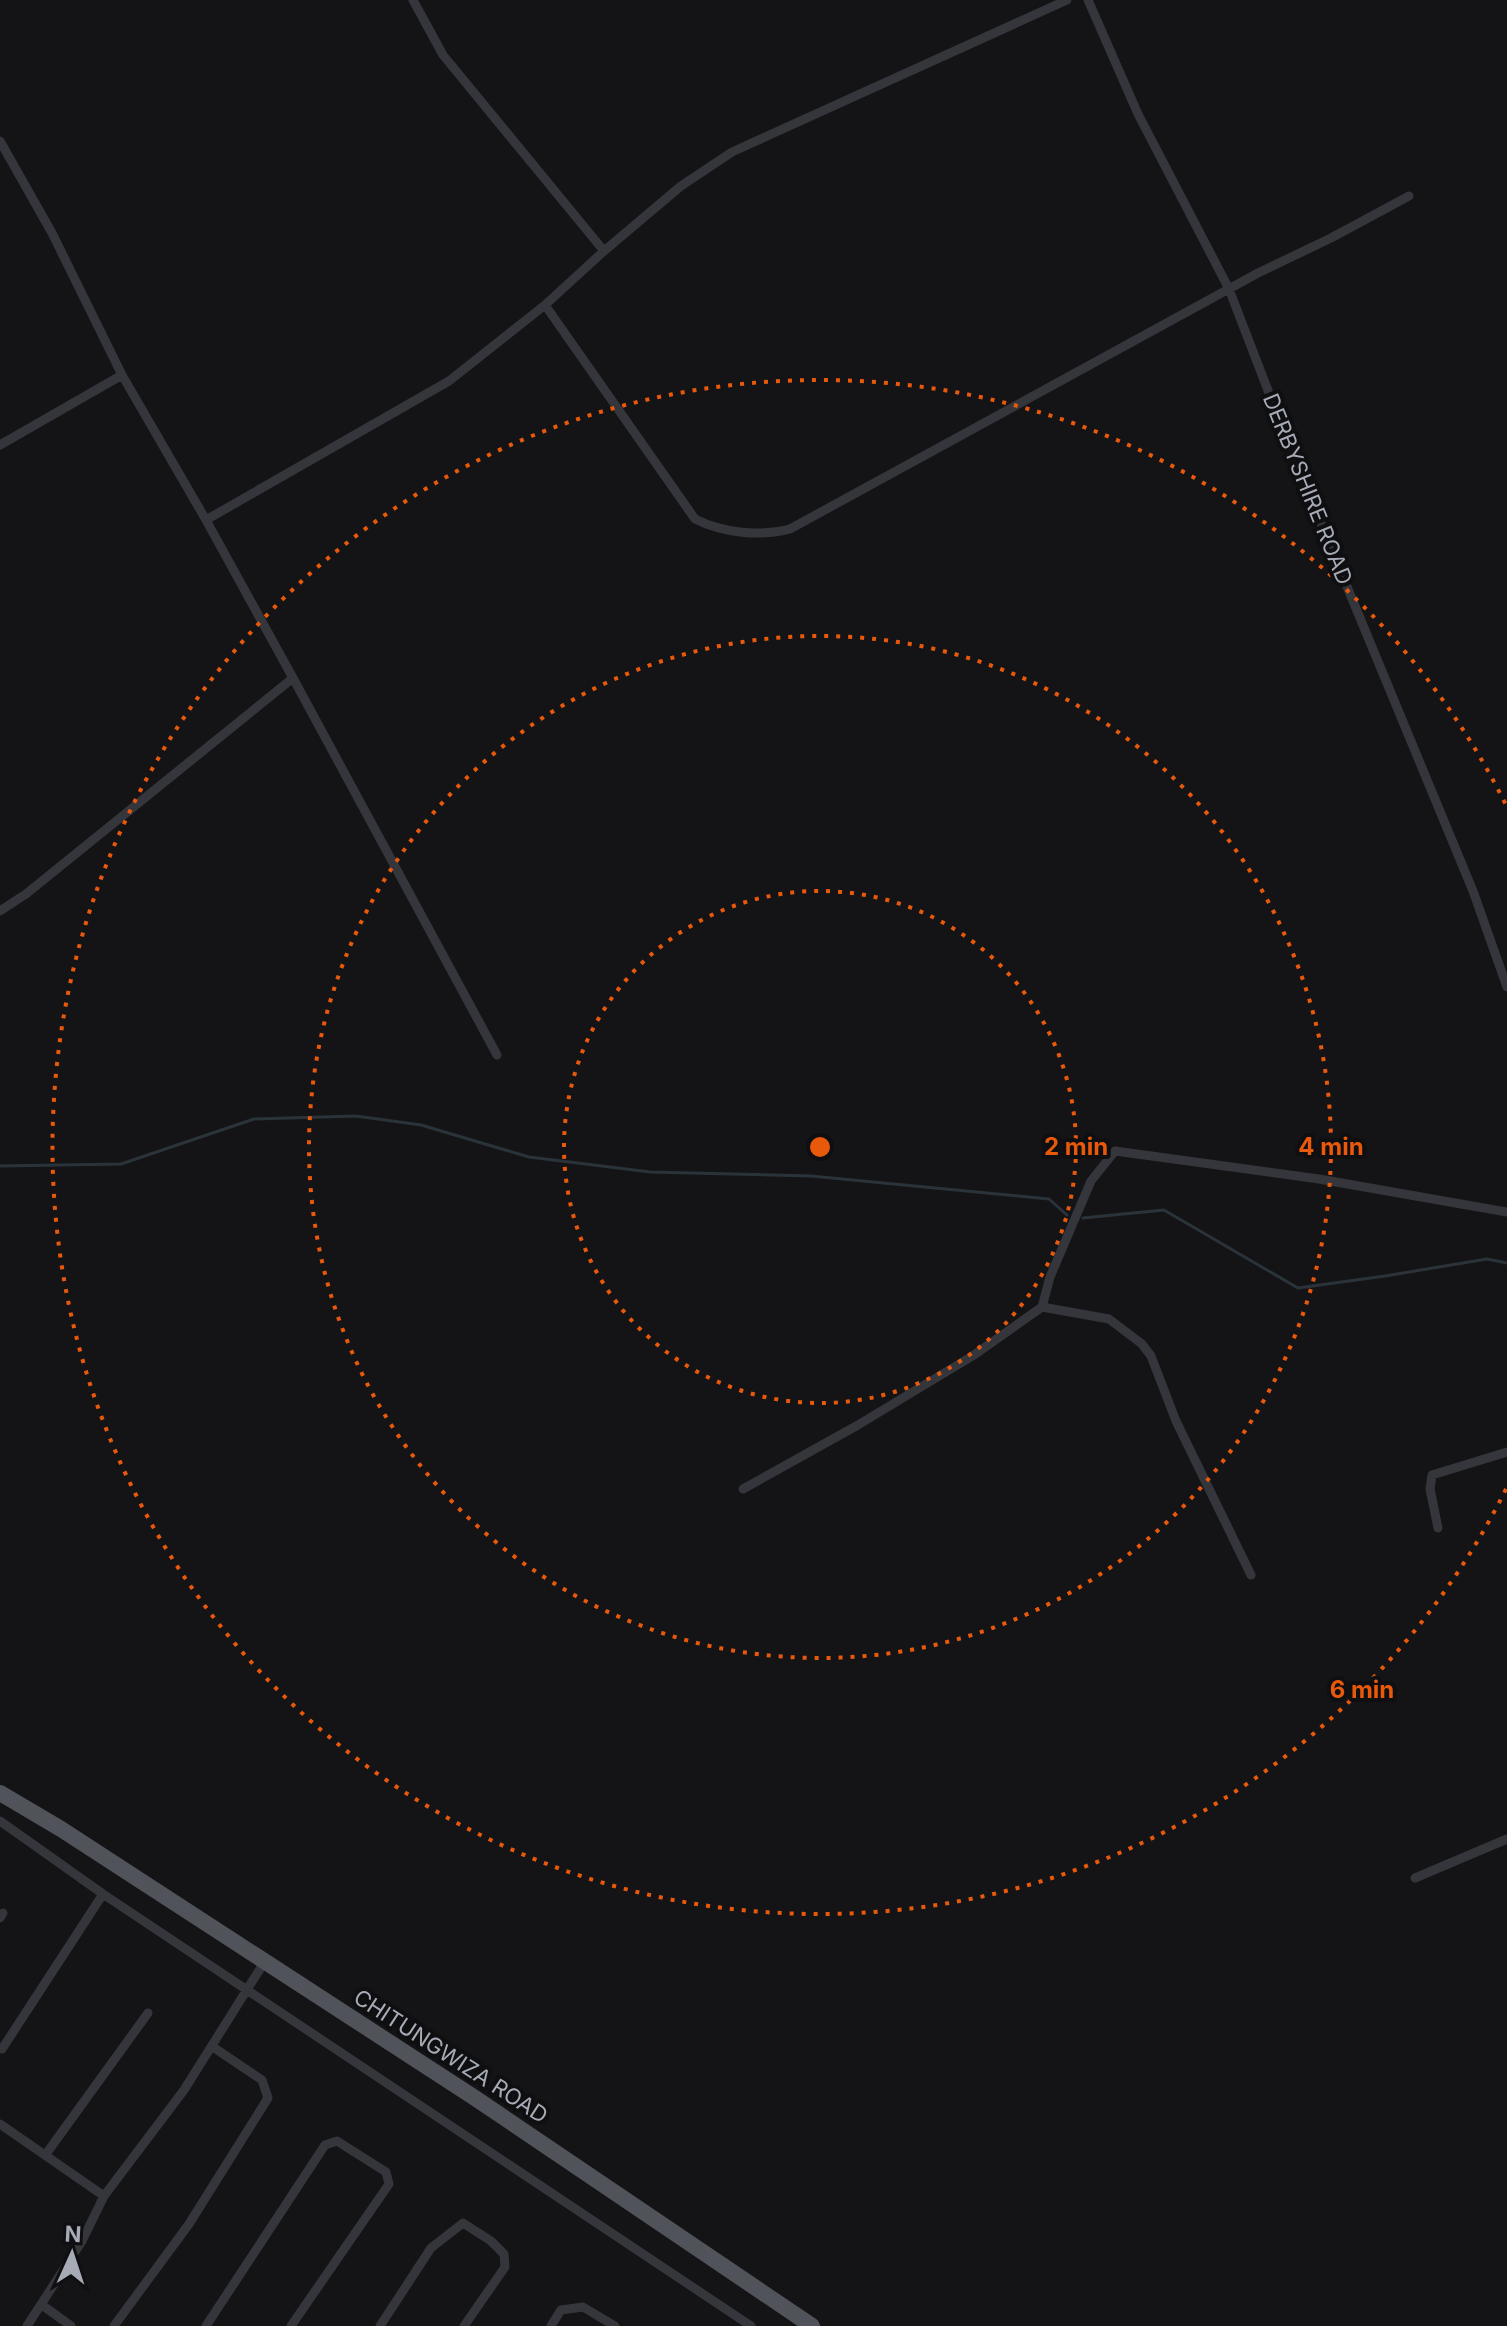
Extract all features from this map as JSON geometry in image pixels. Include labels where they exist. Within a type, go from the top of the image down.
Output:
[{"type":"main road","points":[[0,1780],[61,1829]]},
{"type":"main road","points":[[0,1793],[61,1829]]},
{"type":"main road","name":"CHITUNGWIZA ROAD","points":[[61,1829],[486,2105],[812,2326]]},
{"type":"street","points":[[413,0],[435,44],[451,67],[604,251]]},
{"type":"street","points":[[206,520],[449,381],[545,305],[681,186],[732,152],[1067,0]]},
{"type":"street","name":"DERBYSHIRE ROAD","points":[[1088,0],[1138,114],[1229,289],[1295,461],[1473,891],[1507,987]]},
{"type":"street","points":[[0,141],[52,233],[122,375],[206,520],[497,1055]]},
{"type":"street","points":[[545,305],[695,519],[718,528],[768,533],[790,529],[1229,289],[1409,196]]},
{"type":"street","points":[[0,445],[122,375]]},
{"type":"street","points":[[0,911],[46,878],[293,678]]},
{"type":"street","points":[[743,1489],[910,1394],[974,1355],[1042,1307],[1050,1277],[1091,1181],[1115,1151],[1319,1179],[1507,1212]]},
{"type":"street","points":[[1042,1307],[1109,1319],[1142,1344],[1151,1356],[1176,1421],[1251,1575]]},
{"type":"street","points":[[1438,1528],[1430,1489],[1432,1475],[1507,1452]]},
{"type":"street","points":[[0,1821],[103,1894],[751,2326]]},
{"type":"street","points":[[1415,1878],[1507,1839]]},
{"type":"street","points":[[2,2049],[103,1894]]},
{"type":"street","points":[[27,2326],[82,2241],[104,2196],[184,2090],[265,1961]]},
{"type":"street","points":[[46,2154],[148,2013]]},
{"type":"street","points":[[114,2326],[189,2224],[268,2098],[262,2080],[213,2047]]},
{"type":"street","points":[[0,2124],[104,2196]]},
{"type":"street","points":[[206,2326],[325,2145],[337,2141],[386,2172],[389,2184],[291,2326]]},
{"type":"street","points":[[380,2326],[431,2248],[463,2223],[491,2241],[504,2254],[505,2267],[464,2326]]},
{"type":"street","points":[[42,2305],[71,2326]]},
{"type":"street","points":[[551,2326],[561,2310],[583,2307],[615,2326]]},
{"type":"waterway","points":[[0,1166],[121,1164],[254,1119],[356,1116],[421,1125],[529,1157],[650,1172],[811,1176],[1049,1199],[1067,1215]]},
{"type":"waterway","points":[[1083,1218],[1164,1210],[1298,1288],[1487,1259],[1507,1263]]}]
